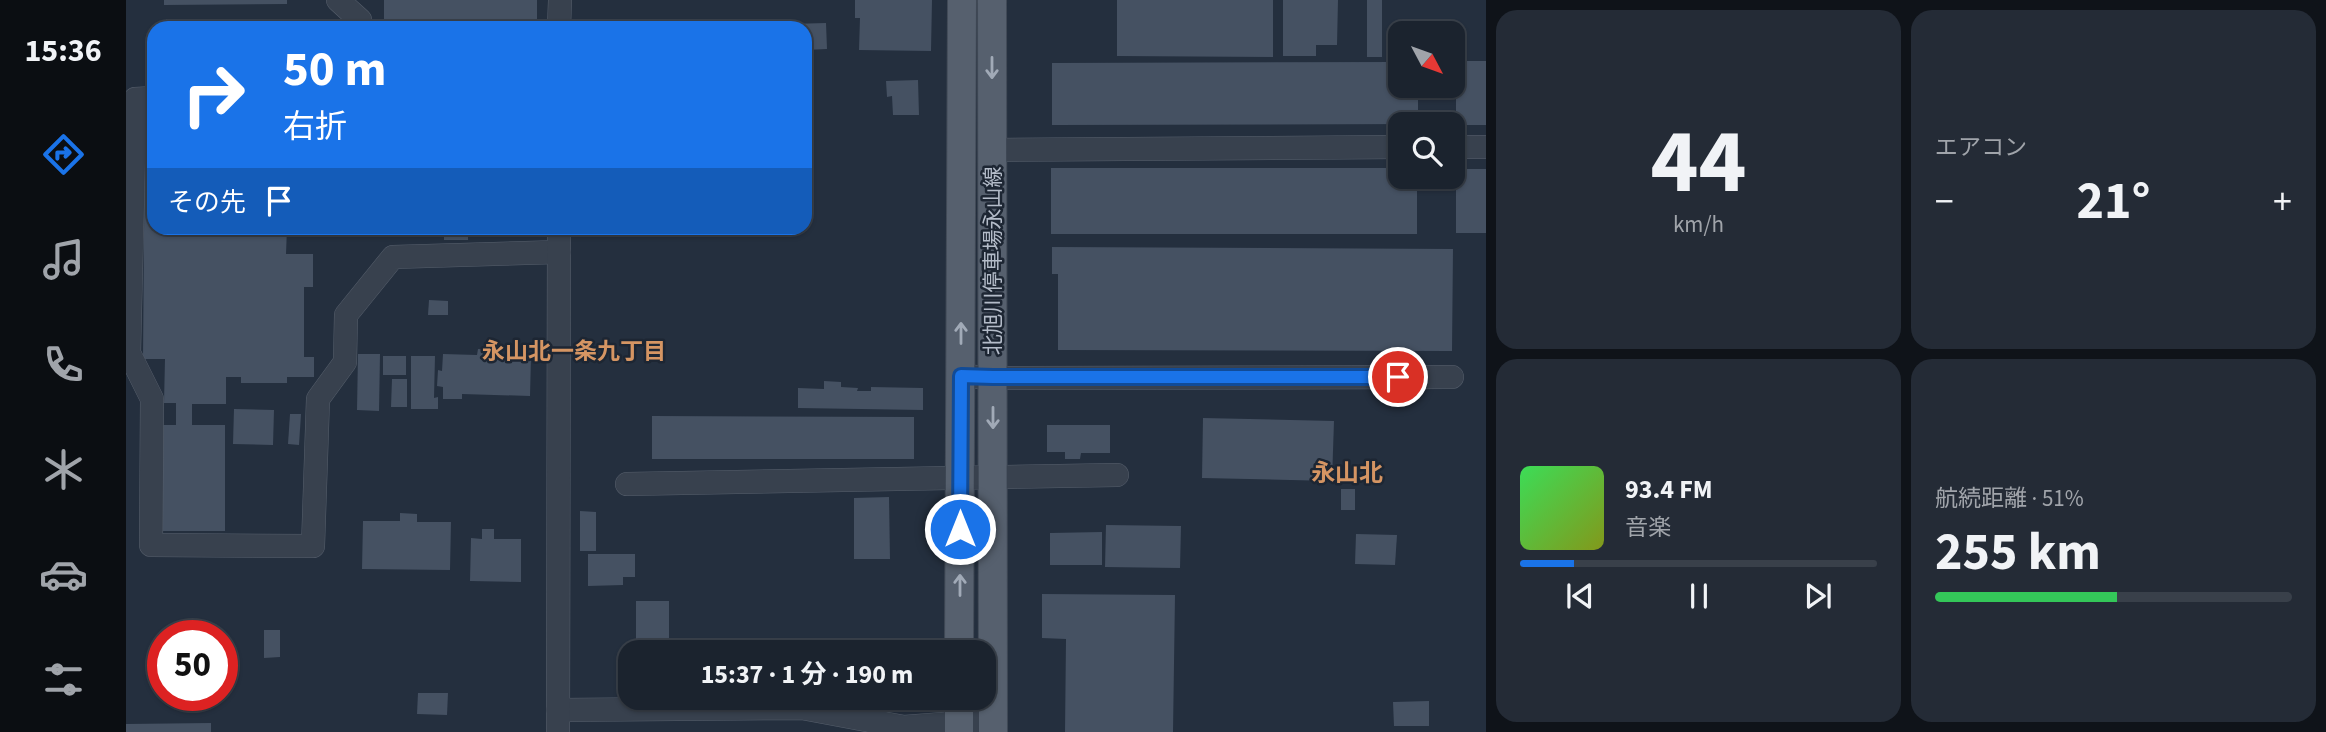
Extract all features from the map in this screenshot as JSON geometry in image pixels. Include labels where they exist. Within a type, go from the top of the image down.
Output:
[{"type":"main road","name":"北旭川停車場永山線","points":[[960,640],[962,0]]},
{"type":"main road","name":"北旭川停車場永山線","points":[[992,0],[993,726]]},
{"type":"street","points":[[338,0],[360,21]]},
{"type":"street","points":[[559,0],[559,21]]},
{"type":"street","points":[[147,99],[135,99],[129,353],[152,399],[150,545],[313,545],[318,399],[345,362],[346,315],[393,257],[559,252]]},
{"type":"street","points":[[992,150],[1388,147]]},
{"type":"street","points":[[1465,147],[1486,147]]},
{"type":"street","points":[[559,235],[558,721],[802,708],[903,729],[959,717],[993,726]]},
{"type":"street","points":[[961,376],[1452,376]]},
{"type":"street","points":[[627,484],[1117,475]]},
{"type":"building","points":[[164,0],[287,0],[287,4],[164,5]]},
{"type":"building","points":[[384,0],[537,0],[537,21],[384,21]]},
{"type":"building","points":[[855,0],[932,0],[931,51],[859,50],[860,18],[855,18]]},
{"type":"building","points":[[1117,0],[1273,0],[1273,57],[1117,56]]},
{"type":"building","points":[[1283,0],[1338,0],[1337,45],[1316,45],[1316,56],[1283,56]]},
{"type":"building","points":[[1367,0],[1382,0],[1382,57],[1367,57]]},
{"type":"building","points":[[166,19],[283,21],[166,21]]},
{"type":"building","points":[[812,23],[826,23],[827,49],[812,50]]},
{"type":"building","points":[[1465,61],[1486,61],[1486,125],[1465,125],[1465,112],[1456,112],[1456,98],[1465,98]]},
{"type":"building","points":[[1388,62],[1388,98],[1418,98],[1418,112],[1388,112],[1388,124],[1052,125],[1052,63]]},
{"type":"building","points":[[918,80],[919,115],[893,115],[892,96],[887,97],[886,81]]},
{"type":"building","points":[[147,109],[147,235],[287,235],[286,254],[313,254],[313,287],[304,287],[304,357],[314,357],[314,377],[287,377],[287,383],[241,383],[241,377],[226,377],[226,404],[192,404],[192,425],[225,425],[225,531],[161,531],[162,425],[176,425],[176,403],[164,403],[165,359],[143,359]]},
{"type":"building","points":[[1051,168],[1388,168],[1388,189],[1417,189],[1417,234],[1051,234]]},
{"type":"building","points":[[1465,169],[1486,169],[1486,233],[1456,233],[1456,189],[1465,189]]},
{"type":"building","points":[[444,235],[468,235],[468,240],[444,240]]},
{"type":"building","points":[[1052,247],[1453,249],[1452,351],[1058,350],[1058,274],[1052,274]]},
{"type":"building","points":[[429,300],[448,301],[448,315],[428,315]]},
{"type":"building","points":[[478,349],[500,350],[500,356],[531,357],[530,396],[462,394],[462,399],[443,399],[443,387],[437,386],[438,370],[442,371],[443,354],[477,355]]},
{"type":"building","points":[[358,354],[380,354],[379,411],[357,410]]},
{"type":"building","points":[[383,356],[406,356],[406,375],[383,375]]},
{"type":"building","points":[[411,356],[435,356],[434,398],[438,397],[438,409],[411,409]]},
{"type":"building","points":[[392,379],[407,379],[407,407],[391,407]]},
{"type":"building","points":[[824,381],[841,382],[841,387],[858,388],[857,391],[871,391],[871,387],[923,388],[923,410],[798,408],[798,388],[824,389]]},
{"type":"building","points":[[234,409],[274,410],[273,445],[233,444]]},
{"type":"building","points":[[290,414],[301,414],[299,445],[288,444]]},
{"type":"building","points":[[652,416],[914,417],[914,459],[652,459]]},
{"type":"building","points":[[1203,418],[1334,421],[1332,481],[1202,478]]},
{"type":"building","points":[[1047,425],[1110,425],[1110,453],[1081,453],[1080,459],[1065,459],[1065,452],[1047,452]]},
{"type":"building","points":[[1341,489],[1355,489],[1355,510],[1341,510]]},
{"type":"building","points":[[889,497],[890,559],[854,559],[854,498]]},
{"type":"building","points":[[580,511],[596,512],[596,551],[580,551]]},
{"type":"building","points":[[400,513],[417,514],[417,522],[451,522],[450,570],[362,569],[363,521],[400,521]]},
{"type":"building","points":[[1106,525],[1181,526],[1180,568],[1105,567]]},
{"type":"building","points":[[482,529],[494,529],[494,539],[521,539],[521,582],[470,581],[471,538],[482,539]]},
{"type":"building","points":[[1102,532],[1102,565],[1050,565],[1050,533]]},
{"type":"building","points":[[1356,534],[1397,535],[1395,565],[1355,564]]},
{"type":"building","points":[[588,554],[635,554],[635,577],[623,577],[623,585],[588,586]]},
{"type":"building","points":[[1042,594],[1175,595],[1173,732],[1065,732],[1066,639],[1042,638]]},
{"type":"building","points":[[636,601],[669,601],[669,640],[636,640]]},
{"type":"building","points":[[264,630],[280,630],[280,657],[264,658]]},
{"type":"building","points":[[418,693],[448,693],[447,715],[417,714]]},
{"type":"building","points":[[1429,701],[1429,726],[1394,726],[1393,702]]},
{"type":"building","points":[[211,723],[211,732],[126,732],[126,724]]},
{"type":"district","name":"永山北一条九丁目","points":[[574,351]]},
{"type":"district","name":"永山北","points":[[1347,473]]},
{"type":"route","points":[[960,529],[961,376],[1398,377]]}]
